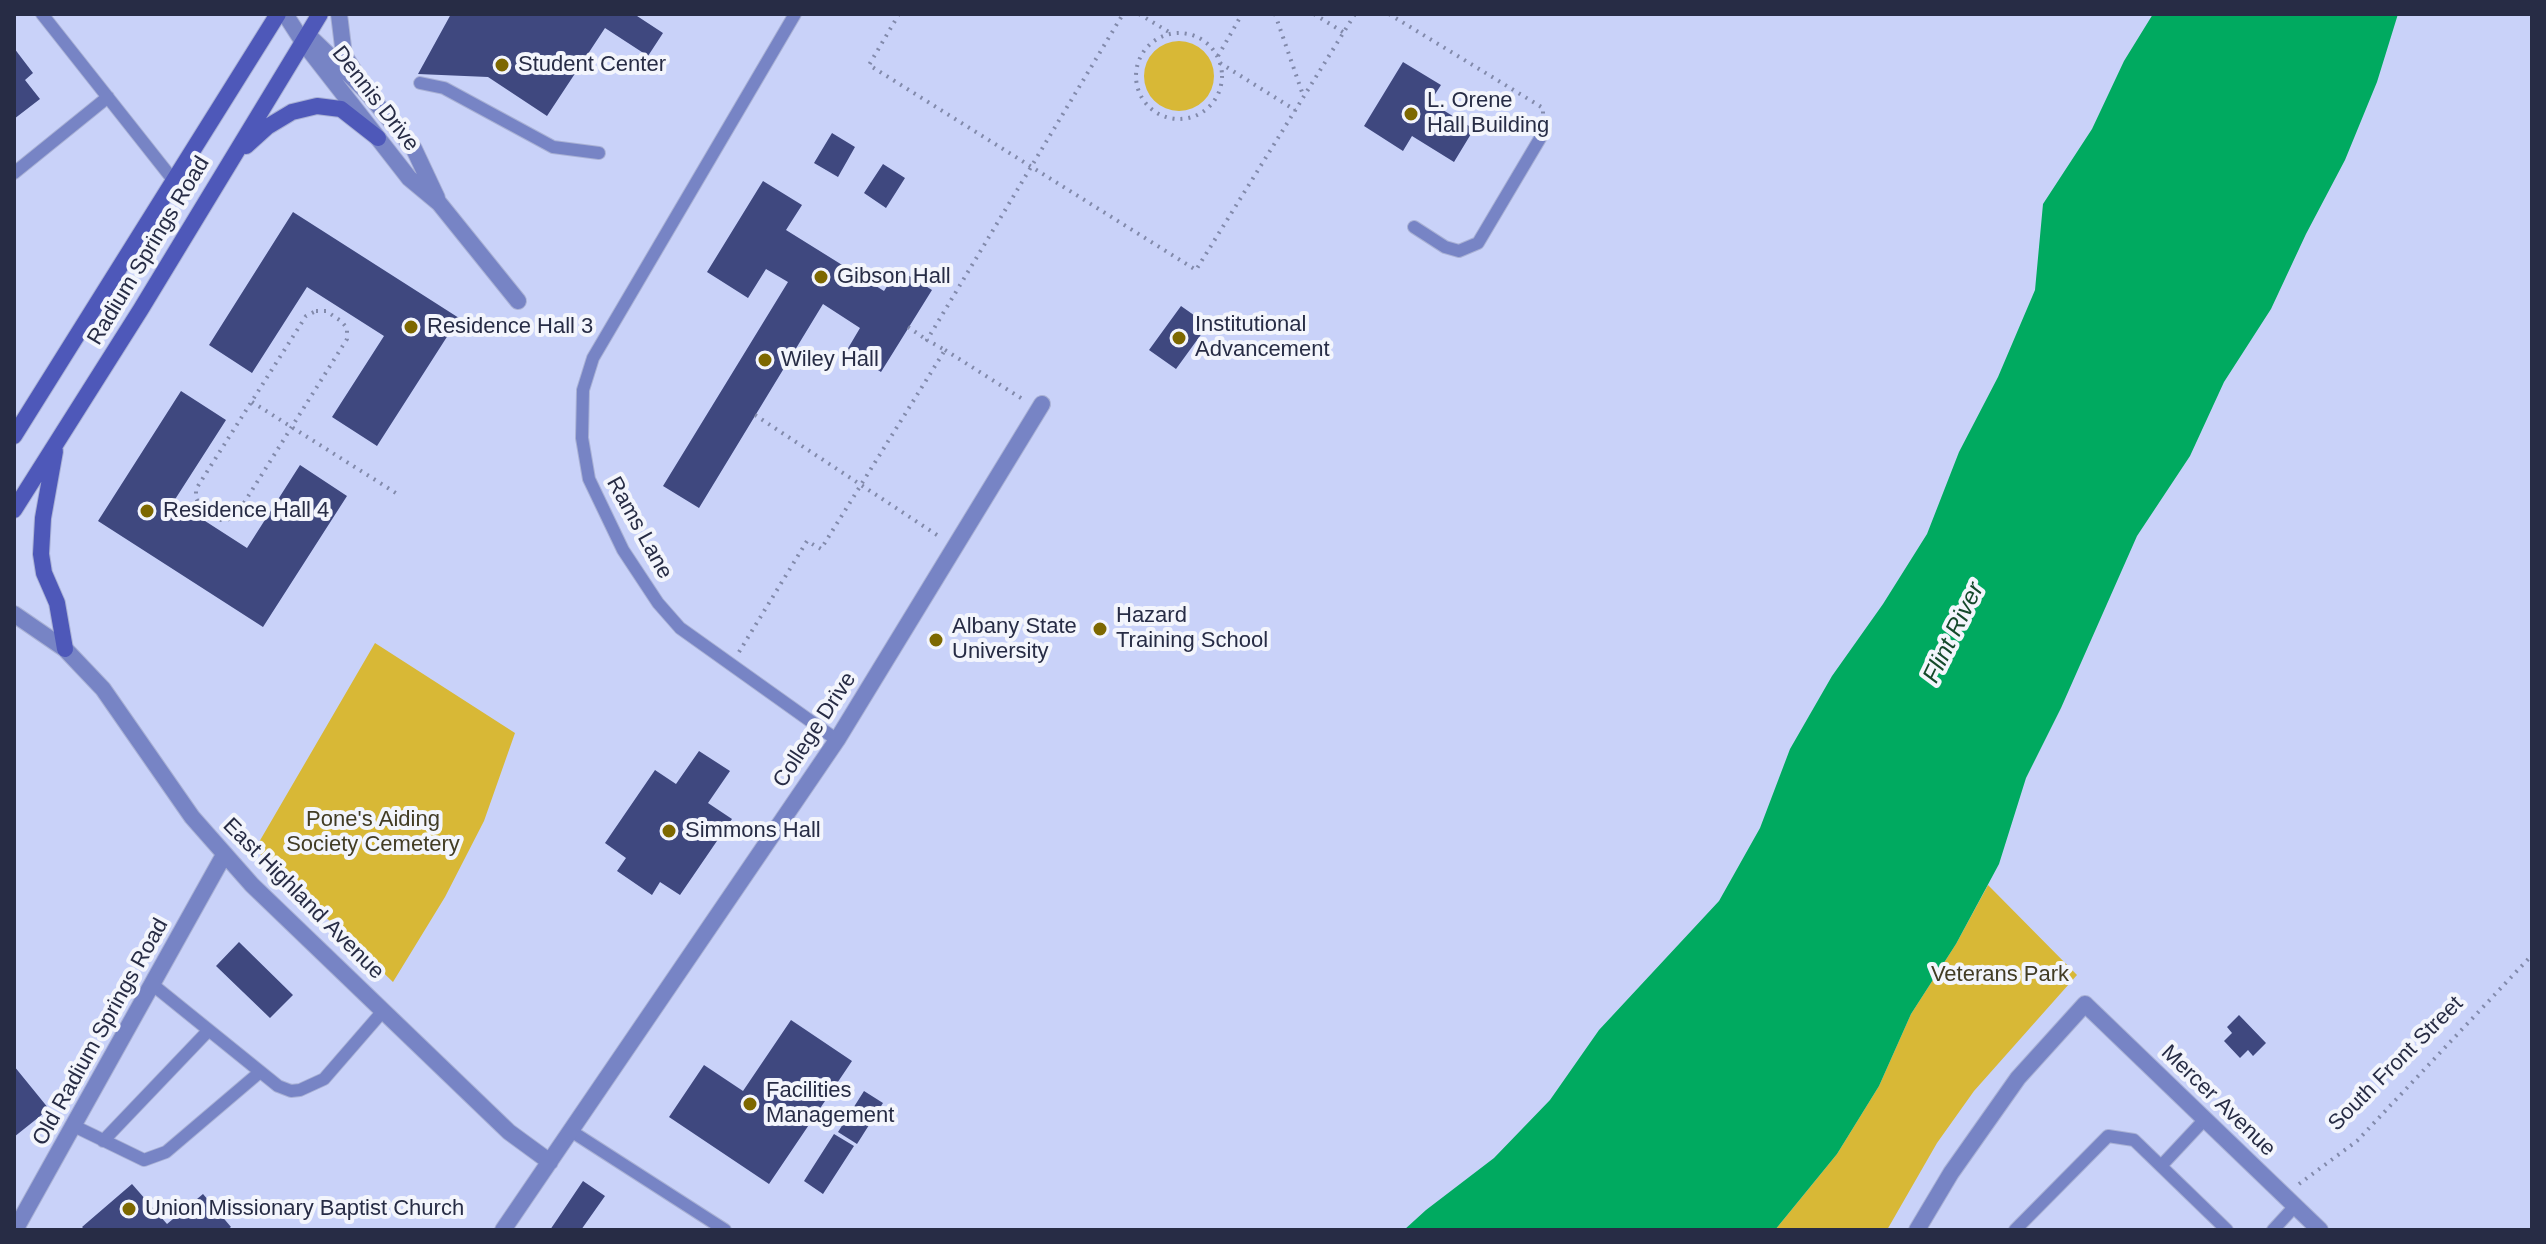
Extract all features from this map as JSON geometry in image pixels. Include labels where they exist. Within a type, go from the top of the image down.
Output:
[{"type":"main road","name":"Radium Springs Road","points":[[14,436],[278,14]]},
{"type":"main road","name":"Radium Springs Road","points":[[14,510],[320,14]]},
{"type":"main road","points":[[233,157],[292,112],[317,106],[341,109],[378,138]]},
{"type":"main road","points":[[55,446],[43,518],[41,554],[44,573],[57,603],[65,649]]},
{"type":"street","name":"Dennis Drive","points":[[286,14],[409,178],[439,203],[518,301]]},
{"type":"street","points":[[339,14],[344,55],[366,91]]},
{"type":"street","name":"Dennis Drive","points":[[305,39],[366,91],[414,149],[439,203]]},
{"type":"street","name":"College Drive","points":[[503,1230],[837,740],[1040,407]]},
{"type":"street","name":"East Highland Avenue","points":[[14,614],[65,649],[103,689],[192,817],[224,855],[509,1132],[550,1162]]},
{"type":"street","name":"Old Radium Springs Road","points":[[15,1230],[224,855]]},
{"type":"street","name":"Mercer Avenue","points":[[1917,1230],[1951,1173],[2002,1100],[2085,1004],[2320,1230]]},
{"type":"lane","points":[[42,14],[174,181]]},
{"type":"lane","name":"Rams Lane","points":[[795,14],[593,358],[583,390],[582,438],[589,479],[623,550],[658,603],[673,620],[837,740]]},
{"type":"lane","points":[[420,83],[444,88],[553,147],[599,153]]},
{"type":"lane","points":[[14,173],[108,97]]},
{"type":"lane","points":[[1414,227],[1445,247],[1459,251],[1478,243],[1545,130]]},
{"type":"lane","points":[[153,985],[278,1086],[291,1091],[324,1079],[383,1011]]},
{"type":"lane","points":[[103,1141],[208,1031]]},
{"type":"lane","points":[[74,1126],[144,1160],[166,1152],[260,1072]]},
{"type":"lane","points":[[2161,1166],[2205,1119]]},
{"type":"lane","points":[[571,1131],[725,1230]]},
{"type":"lane","points":[[2015,1230],[2108,1136],[2134,1140],[2227,1230]]},
{"type":"lane","points":[[2273,1230],[2290,1202]]},
{"type":"path","points":[[899,14],[869,65],[1196,270],[1355,14]]},
{"type":"path","points":[[927,340],[1123,14]]},
{"type":"path","points":[[1139,14],[1171,34]]},
{"type":"path","points":[[1218,56],[1242,14]]},
{"type":"path","points":[[1275,14],[1304,96]]},
{"type":"path","points":[[1314,14],[1343,32]]},
{"type":"path","points":[[1389,14],[1543,108],[1545,130]]},
{"type":"path","points":[[1171,34],[1190,34],[1202,39],[1218,56],[1221,86],[1216,99],[1192,117],[1178,120],[1163,116],[1150,109],[1141,97],[1136,83],[1136,68],[1141,54],[1151,42],[1171,34]]},
{"type":"path","points":[[1220,63],[1295,110]]},
{"type":"path","points":[[316,311],[326,311],[347,328],[347,339],[237,514],[227,520],[219,520],[202,509],[196,498],[196,489],[252,402],[306,316],[316,311]]},
{"type":"path","points":[[908,327],[1040,407]]},
{"type":"path","points":[[732,664],[807,541],[821,549],[945,350]]},
{"type":"path","points":[[252,402],[399,495]]},
{"type":"path","points":[[755,415],[956,547]]},
{"type":"path","name":"South Front Street","points":[[2290,1202],[2312,1172],[2357,1141],[2532,955]]},
{"type":"green space","points":[[1186,41],[1208,56],[1214,76],[1212,90],[1204,101],[1193,109],[1172,111],[1154,101],[1146,90],[1144,69],[1154,51],[1165,43]]},
{"type":"green space","name":"Pone's Aiding Society Cemetery","points":[[375,643],[515,733],[484,821],[445,897],[393,982],[255,849]]},
{"type":"green space","name":"Veterans Park","points":[[1988,885],[2077,975],[1974,1091],[1937,1143],[1887,1230],[1775,1230],[1837,1154],[1879,1086],[1911,1014],[1956,944]]},
{"type":"water","name":"Flint River","points":[[2153,14],[2398,14],[2377,82],[2345,160],[2271,309],[2224,382],[2190,456],[2137,536],[2061,708],[2026,778],[1999,864],[1956,944],[1911,1014],[1879,1086],[1837,1154],[1775,1230],[1404,1230],[1494,1158],[1550,1100],[1599,1030],[1719,901],[1760,828],[1790,749],[1832,676],[1927,534],[1959,452],[1998,377],[2035,290],[2043,204],[2092,129],[2124,61]]},
{"type":"building","name":"Student Center","points":[[451,14],[634,14],[663,33],[648,56],[605,28],[547,116],[488,77],[418,74]]},
{"type":"building","points":[[14,48],[33,73],[25,80],[40,99],[14,119]]},
{"type":"building","name":"L. Orene Hall Building","points":[[1403,62],[1441,85],[1430,102],[1474,129],[1454,162],[1412,136],[1403,151],[1364,126]]},
{"type":"building","points":[[832,133],[855,147],[838,177],[814,163]]},
{"type":"building","points":[[883,164],[905,178],[886,208],[864,193]]},
{"type":"building","points":[[763,181],[802,205],[786,230],[884,291],[898,269],[932,290],[881,372],[847,350],[860,328],[823,304],[699,508],[663,486],[788,282],[766,269],[748,298],[707,272]]},
{"type":"building","name":"Residence Hall 3","points":[[293,212],[459,318],[377,446],[332,417],[384,336],[307,287],[252,373],[209,345]]},
{"type":"building","name":"Institutional Advancement","points":[[1181,306],[1208,325],[1176,369],[1149,350]]},
{"type":"building","name":"Residence Hall 4","points":[[181,391],[226,420],[174,501],[247,548],[300,465],[347,496],[263,627],[98,521]]},
{"type":"building","name":"Simmons Hall","points":[[699,751],[730,771],[708,803],[732,819],[680,895],[660,882],[652,895],[617,871],[626,858],[605,843],[655,770],[676,784]]},
{"type":"building","points":[[239,942],[293,995],[270,1018],[216,966]]},
{"type":"building","points":[[2239,1015],[2266,1043],[2253,1056],[2248,1050],[2240,1058],[2224,1041],[2232,1033],[2227,1027]]},
{"type":"building","name":"Facilities Management","points":[[791,1020],[852,1061],[769,1184],[669,1117],[704,1065],[743,1091]]},
{"type":"building","points":[[14,1066],[49,1109],[14,1137]]},
{"type":"building","points":[[864,1091],[883,1103],[857,1144],[838,1132]]},
{"type":"building","points":[[834,1134],[854,1146],[823,1194],[804,1181]]},
{"type":"building","points":[[583,1181],[605,1196],[581,1230],[550,1230]]},
{"type":"building","name":"Union Missionary Baptist Church","points":[[132,1184],[167,1224],[203,1194],[231,1227],[227,1230],[85,1230],[82,1227]]},
{"type":"place","name":"Student Center","points":[[502,65]]},
{"type":"place","name":"L. Orene Hall Building","points":[[1411,114]]},
{"type":"place","name":"Gibson Hall","points":[[821,277]]},
{"type":"place","name":"Residence Hall 3","points":[[411,327]]},
{"type":"place","name":"Institutional Advancement","points":[[1179,338]]},
{"type":"place","name":"Wiley Hall","points":[[765,360]]},
{"type":"place","name":"Residence Hall 4","points":[[147,511]]},
{"type":"place","name":"Hazard Training School","points":[[1100,629]]},
{"type":"place","name":"Albany State University","points":[[936,640]]},
{"type":"place","name":"Simmons Hall","points":[[669,831]]},
{"type":"place","name":"Facilities Management","points":[[750,1104]]},
{"type":"place","name":"Union Missionary Baptist Church","points":[[129,1209]]}]
